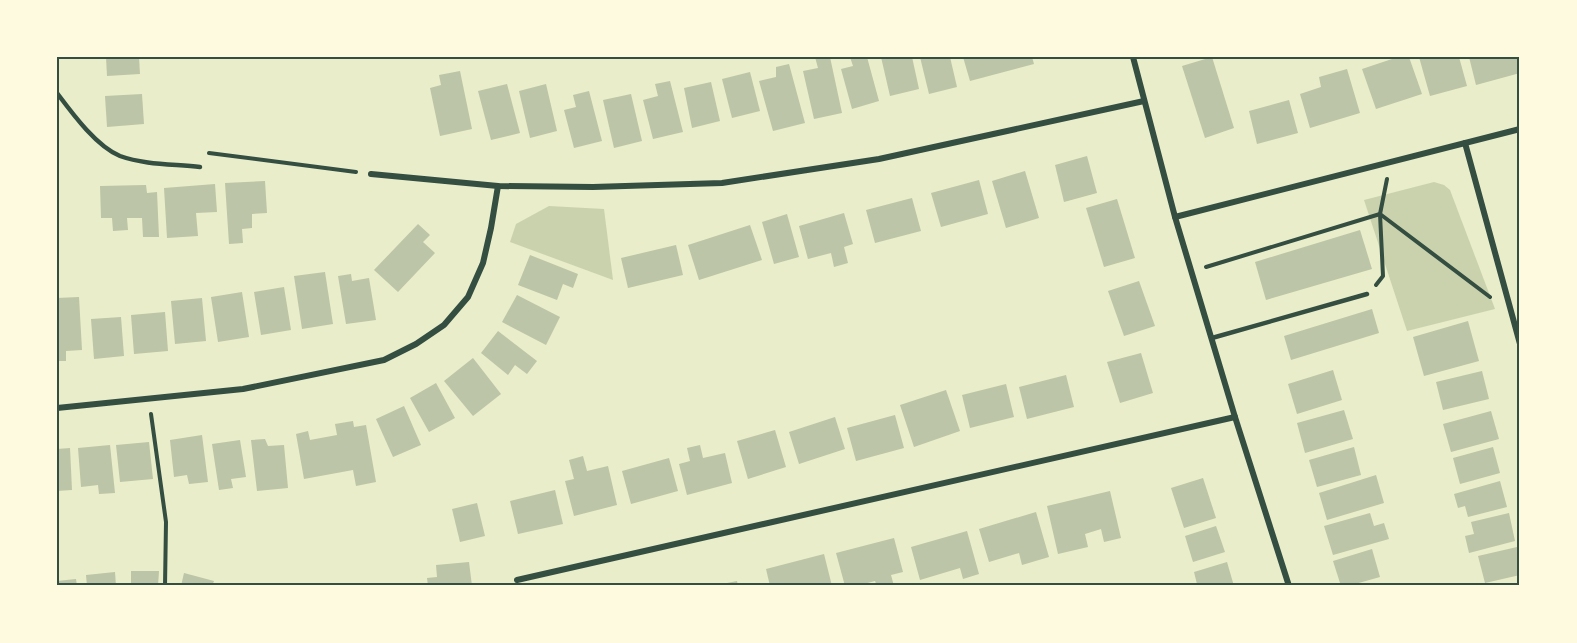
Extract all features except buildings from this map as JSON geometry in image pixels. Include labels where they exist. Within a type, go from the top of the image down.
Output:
[{"type":"street","points":[[1133,57],[1191,272],[1289,586]]},
{"type":"street","points":[[371,174],[498,186],[657,186],[722,183],[879,159],[1144,101]]},
{"type":"street","points":[[1175,217],[1520,129]]},
{"type":"street","points":[[1465,143],[1520,344]]},
{"type":"street","points":[[57,408],[243,389],[384,360],[416,344],[444,325],[468,297],[483,263],[498,186]]},
{"type":"street","points":[[516,580],[1235,417]]},
{"type":"lane","points":[[57,93],[82,125],[118,155],[137,161],[200,167]]},
{"type":"lane","points":[[1212,338],[1367,294]]},
{"type":"path","points":[[199,152],[371,174]]},
{"type":"path","points":[[1367,294],[1383,276],[1380,214],[1389,163]]},
{"type":"path","points":[[1380,214],[1513,315]]},
{"type":"path","points":[[1191,272],[1380,214]]},
{"type":"path","points":[[149,400],[166,522],[165,586]]},
{"type":"green space","points":[[1434,182],[1450,190],[1495,309],[1407,331],[1364,200]]},
{"type":"green space","points":[[549,206],[604,209],[613,280],[510,242],[516,224]]}]
